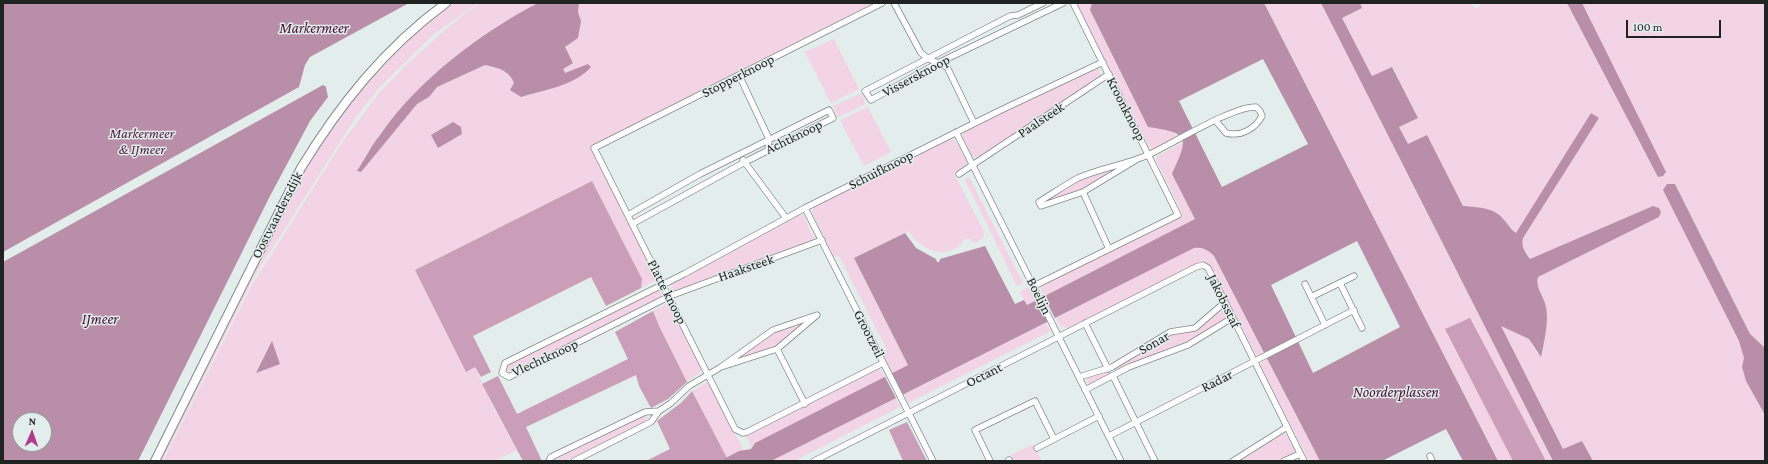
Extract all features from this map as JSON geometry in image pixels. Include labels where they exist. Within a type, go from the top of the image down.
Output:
[{"type":"main road","name":"Oostvaardersdijk","points":[[155,461],[301,168],[319,138],[369,72],[405,36],[446,3]]},
{"type":"street","name":"Stopperknoop","points":[[594,148],[882,3]]},
{"type":"street","points":[[894,3],[921,53],[929,59],[947,67],[974,123]]},
{"type":"street","name":"Vissersknoop","points":[[1043,3],[1018,15],[1010,16],[865,91],[871,100],[938,63],[1063,3]]},
{"type":"street","name":"Kroonknoop","points":[[1073,3],[1178,215],[1109,249]]},
{"type":"street","name":"Schuifknoop","points":[[662,284],[804,208],[974,123],[1103,62]]},
{"type":"street","name":"Paalsteek","points":[[959,174],[1109,74]]},
{"type":"street","points":[[739,75],[769,139],[768,150]]},
{"type":"street","points":[[1136,160],[1078,178],[1039,202],[1041,206],[1083,192],[1136,160],[1240,109],[1256,107],[1262,116],[1255,126],[1237,134],[1226,133],[1216,121]]},
{"type":"street","name":"Achtknoop","points":[[628,215],[700,174],[829,110],[833,118],[745,162],[632,224]]},
{"type":"street","name":"Boelijn","points":[[956,132],[1121,461]]},
{"type":"street","name":"Platte knoop","points":[[594,148],[662,284],[670,296],[735,429],[743,433],[747,432],[805,404]]},
{"type":"street","points":[[738,156],[745,162],[786,218]]},
{"type":"street","points":[[1034,286],[1109,249],[1083,192]]},
{"type":"street","name":"Grootzeil","points":[[804,208],[822,240],[933,461]]},
{"type":"street","name":"Haaksteek","points":[[670,296],[822,240]]},
{"type":"street","name":"Jakobsstaf","points":[[1059,336],[1203,265],[1208,268],[1224,303],[1304,461]]},
{"type":"street","points":[[1311,296],[1354,276]]},
{"type":"street","points":[[1340,283],[1362,328]]},
{"type":"street","name":"Vlechtknoop","points":[[662,284],[505,363],[502,373],[509,377],[670,296]]},
{"type":"street","points":[[1304,284],[1325,325]]},
{"type":"street","name":"Sonar","points":[[1079,377],[1108,369],[1170,332],[1195,328],[1224,303]]},
{"type":"street","name":"Radar","points":[[1109,436],[1303,338],[1354,310]]},
{"type":"street","points":[[574,461],[651,422],[659,411],[671,403],[689,386],[721,367],[773,330],[817,315],[777,348],[721,367]]},
{"type":"street","name":"Sonar","points":[[1085,390],[1129,368],[1188,345],[1232,318]]},
{"type":"street","points":[[1085,323],[1108,369]]},
{"type":"street","name":"Octant","points":[[814,461],[1059,336]]},
{"type":"street","points":[[777,348],[805,404],[883,363]]},
{"type":"street","points":[[1113,376],[1155,461]]},
{"type":"street","points":[[990,461],[975,430],[1035,401],[1054,440]]},
{"type":"street","points":[[549,461],[551,457],[645,412],[659,411]]},
{"type":"street","points":[[1038,448],[1099,416]]},
{"type":"street","points":[[1233,461],[1287,427]]},
{"type":"street","points":[[1284,461],[1300,454]]},
{"type":"shaded area","points":[[452,3],[479,3],[434,34],[378,89],[356,117],[257,272],[162,461],[158,461],[303,172],[318,148],[351,102],[388,59],[429,20]]},
{"type":"shaded area","points":[[480,3],[538,3],[486,35],[435,74],[391,120],[373,145],[358,171],[417,104],[429,97],[436,87],[485,65],[500,69],[509,75],[515,83],[521,97],[552,89],[588,64],[565,74],[562,61],[566,47],[581,21],[578,12],[579,3],[876,3],[592,148],[658,279],[641,288],[642,279],[592,181],[415,270],[466,371],[475,367],[494,409],[517,450],[494,461],[163,461],[252,285],[343,141],[379,93],[407,64],[448,27]]},
{"type":"shaded area","points":[[1076,3],[1092,3],[1090,11],[1148,126],[1172,130],[1178,136],[1154,149],[1149,147]]},
{"type":"shaded area","points":[[1264,3],[1321,3],[1553,461],[1498,461]]},
{"type":"shaded area","points":[[1360,3],[1469,3],[1477,9],[1482,3],[1567,3],[1658,177],[1601,42],[1582,3],[1765,3],[1765,348],[1750,334],[1675,184],[1663,190],[1739,341],[1745,358],[1742,367],[1746,381],[1765,415],[1765,461],[1593,461],[1582,441],[1563,449],[1501,326],[1529,339],[1537,354],[1547,312],[1538,285],[1538,277],[1659,217],[1653,206],[1531,259],[1524,249],[1523,238],[1598,118],[1591,113],[1517,233],[1498,214],[1490,210],[1463,206],[1427,136],[1408,145],[1399,127],[1418,118],[1393,67],[1372,76],[1342,18],[1362,8]]},
{"type":"shaded area","points":[[834,39],[859,89],[831,103],[805,52]]},
{"type":"shaded area","points":[[1098,67],[1101,76],[977,158],[972,156],[962,137],[965,130]]},
{"type":"shaded area","points":[[861,93],[866,104],[838,117],[833,106]]},
{"type":"shaded area","points":[[868,107],[891,152],[864,166],[840,120]]},
{"type":"shaded area","points":[[948,138],[955,140],[967,161],[966,164],[954,174],[984,231],[984,237],[976,243],[971,241],[969,238],[963,240],[962,244],[955,249],[940,252],[926,248],[914,238],[909,231],[854,258],[908,365],[892,373],[882,352],[887,350],[839,256],[834,257],[812,213],[814,207]]},
{"type":"shaded area","points":[[1182,143],[1184,149],[1172,174],[1195,219],[1044,296],[1041,289],[1044,285],[1182,215],[1156,160],[1157,156]]},
{"type":"shaded area","points":[[1120,167],[1086,189],[1042,202],[1079,180]]},
{"type":"shaded area","points":[[969,177],[1023,283],[1017,286],[965,180]]},
{"type":"shaded area","points":[[592,181],[642,279],[641,288],[606,306],[591,277],[473,336],[491,372],[481,377],[475,367],[466,372],[415,270]]},
{"type":"shaded area","points":[[798,214],[803,215],[814,238],[813,241],[673,291],[670,283]]},
{"type":"shaded area","points":[[1194,248],[1206,249],[1214,256],[1264,353],[1259,356],[1256,355],[1210,266],[1205,262],[1200,263],[1066,330],[1064,326],[1061,327],[1056,318]]},
{"type":"shaded area","points":[[1027,288],[1031,289],[1037,300],[1027,305],[1020,292]]},
{"type":"shaded area","points":[[658,289],[662,289],[664,294],[663,296],[510,374],[505,368],[507,365]]},
{"type":"shaded area","points":[[669,304],[702,369],[700,373],[687,382],[653,311]]},
{"type":"shaded area","points":[[1221,307],[1224,308],[1228,318],[1187,344],[1116,373],[1114,369],[1170,335],[1192,332],[1198,329]]},
{"type":"shaded area","points":[[653,311],[687,382],[668,399],[651,408],[639,386],[636,375],[526,427],[542,461],[523,461],[482,384],[498,376],[517,414],[628,359],[615,332]]},
{"type":"shaded area","points":[[1470,318],[1546,461],[1513,461],[1445,329]]},
{"type":"shaded area","points":[[809,320],[774,348],[731,361],[774,332]]},
{"type":"shaded area","points":[[1046,323],[1051,331],[908,403],[904,394]]},
{"type":"shaded area","points":[[1267,359],[1320,461],[1309,461],[1260,365]]},
{"type":"shaded area","points":[[880,368],[885,377],[755,443],[751,448],[747,436]]},
{"type":"shaded area","points":[[1109,372],[1111,375],[1089,385],[1086,378]]},
{"type":"shaded area","points":[[708,382],[743,451],[727,458],[692,391]]},
{"type":"shaded area","points":[[692,391],[727,458],[720,461],[646,461],[670,449],[657,421],[682,402]]},
{"type":"shaded area","points":[[896,398],[900,407],[794,461],[771,461]]},
{"type":"shaded area","points":[[645,415],[647,419],[638,427],[565,461],[553,461],[630,422],[636,417]]},
{"type":"shaded area","points":[[907,422],[927,461],[903,461],[889,430]]},
{"type":"shaded area","points":[[1284,432],[1296,449],[1296,453],[1276,461],[1240,461]]},
{"type":"shaded area","points":[[1033,444],[1042,461],[1014,461],[1011,455]]},
{"type":"water","name":"Markermeer","points":[[3,3],[409,3],[310,57],[305,65],[299,87],[3,252]]},
{"type":"water","points":[[538,3],[579,3],[578,12],[581,21],[578,38],[565,47],[573,63],[563,69],[565,73],[588,64],[591,67],[576,79],[567,83],[521,97],[510,90],[514,83],[506,72],[485,65],[437,87],[429,97],[417,104],[361,172],[357,171],[395,115],[431,77],[472,44],[516,15]]},
{"type":"water","name":"Noorderplassen","points":[[1092,3],[1264,3],[1498,461],[1463,461],[1446,429],[1382,461],[1320,461],[1214,256],[1205,249],[1194,248],[771,461],[720,461],[739,451],[751,449],[755,443],[908,365],[854,258],[905,233],[916,248],[936,259],[937,262],[939,262],[940,259],[985,246],[1015,304],[1024,300],[1027,305],[1195,219],[1172,174],[1181,152],[1183,144],[1182,139],[1179,135],[1172,132],[1148,127],[1090,10]],"holes":[[[1263,59],[1308,144],[1222,187],[1179,101]],[[1357,241],[1400,327],[1313,373],[1271,285]]]},
{"type":"water","points":[[1321,3],[1360,3],[1362,8],[1342,18],[1372,76],[1392,67],[1418,118],[1399,127],[1408,144],[1427,135],[1463,206],[1481,208],[1494,212],[1500,216],[1516,233],[1591,113],[1599,118],[1523,238],[1523,247],[1530,259],[1653,206],[1659,208],[1661,212],[1659,217],[1538,277],[1538,285],[1547,313],[1546,332],[1541,357],[1529,339],[1501,326],[1563,449],[1582,441],[1593,461],[1553,461]]},
{"type":"water","points":[[1567,3],[1582,3],[1666,172],[1663,176],[1658,177]]},
{"type":"water","name":"IJmeer","points":[[323,85],[326,87],[328,97],[310,121],[270,196],[138,461],[3,461],[3,262]]},
{"type":"water","points":[[453,122],[461,127],[462,134],[438,148],[431,135]]},
{"type":"water","points":[[1667,184],[1675,184],[1750,334],[1765,348],[1765,415],[1746,381],[1742,367],[1744,358],[1739,341],[1663,190]]},
{"type":"water","points":[[272,341],[280,364],[256,373]]},
{"type":"pier","points":[[1043,295],[1056,320],[1049,324],[1036,298]]},
{"type":"pier","points":[[891,371],[904,396],[897,400],[884,375]]},
{"type":"park label","name":"Markermeer & IJmeer","points":[[142,142]]}]
